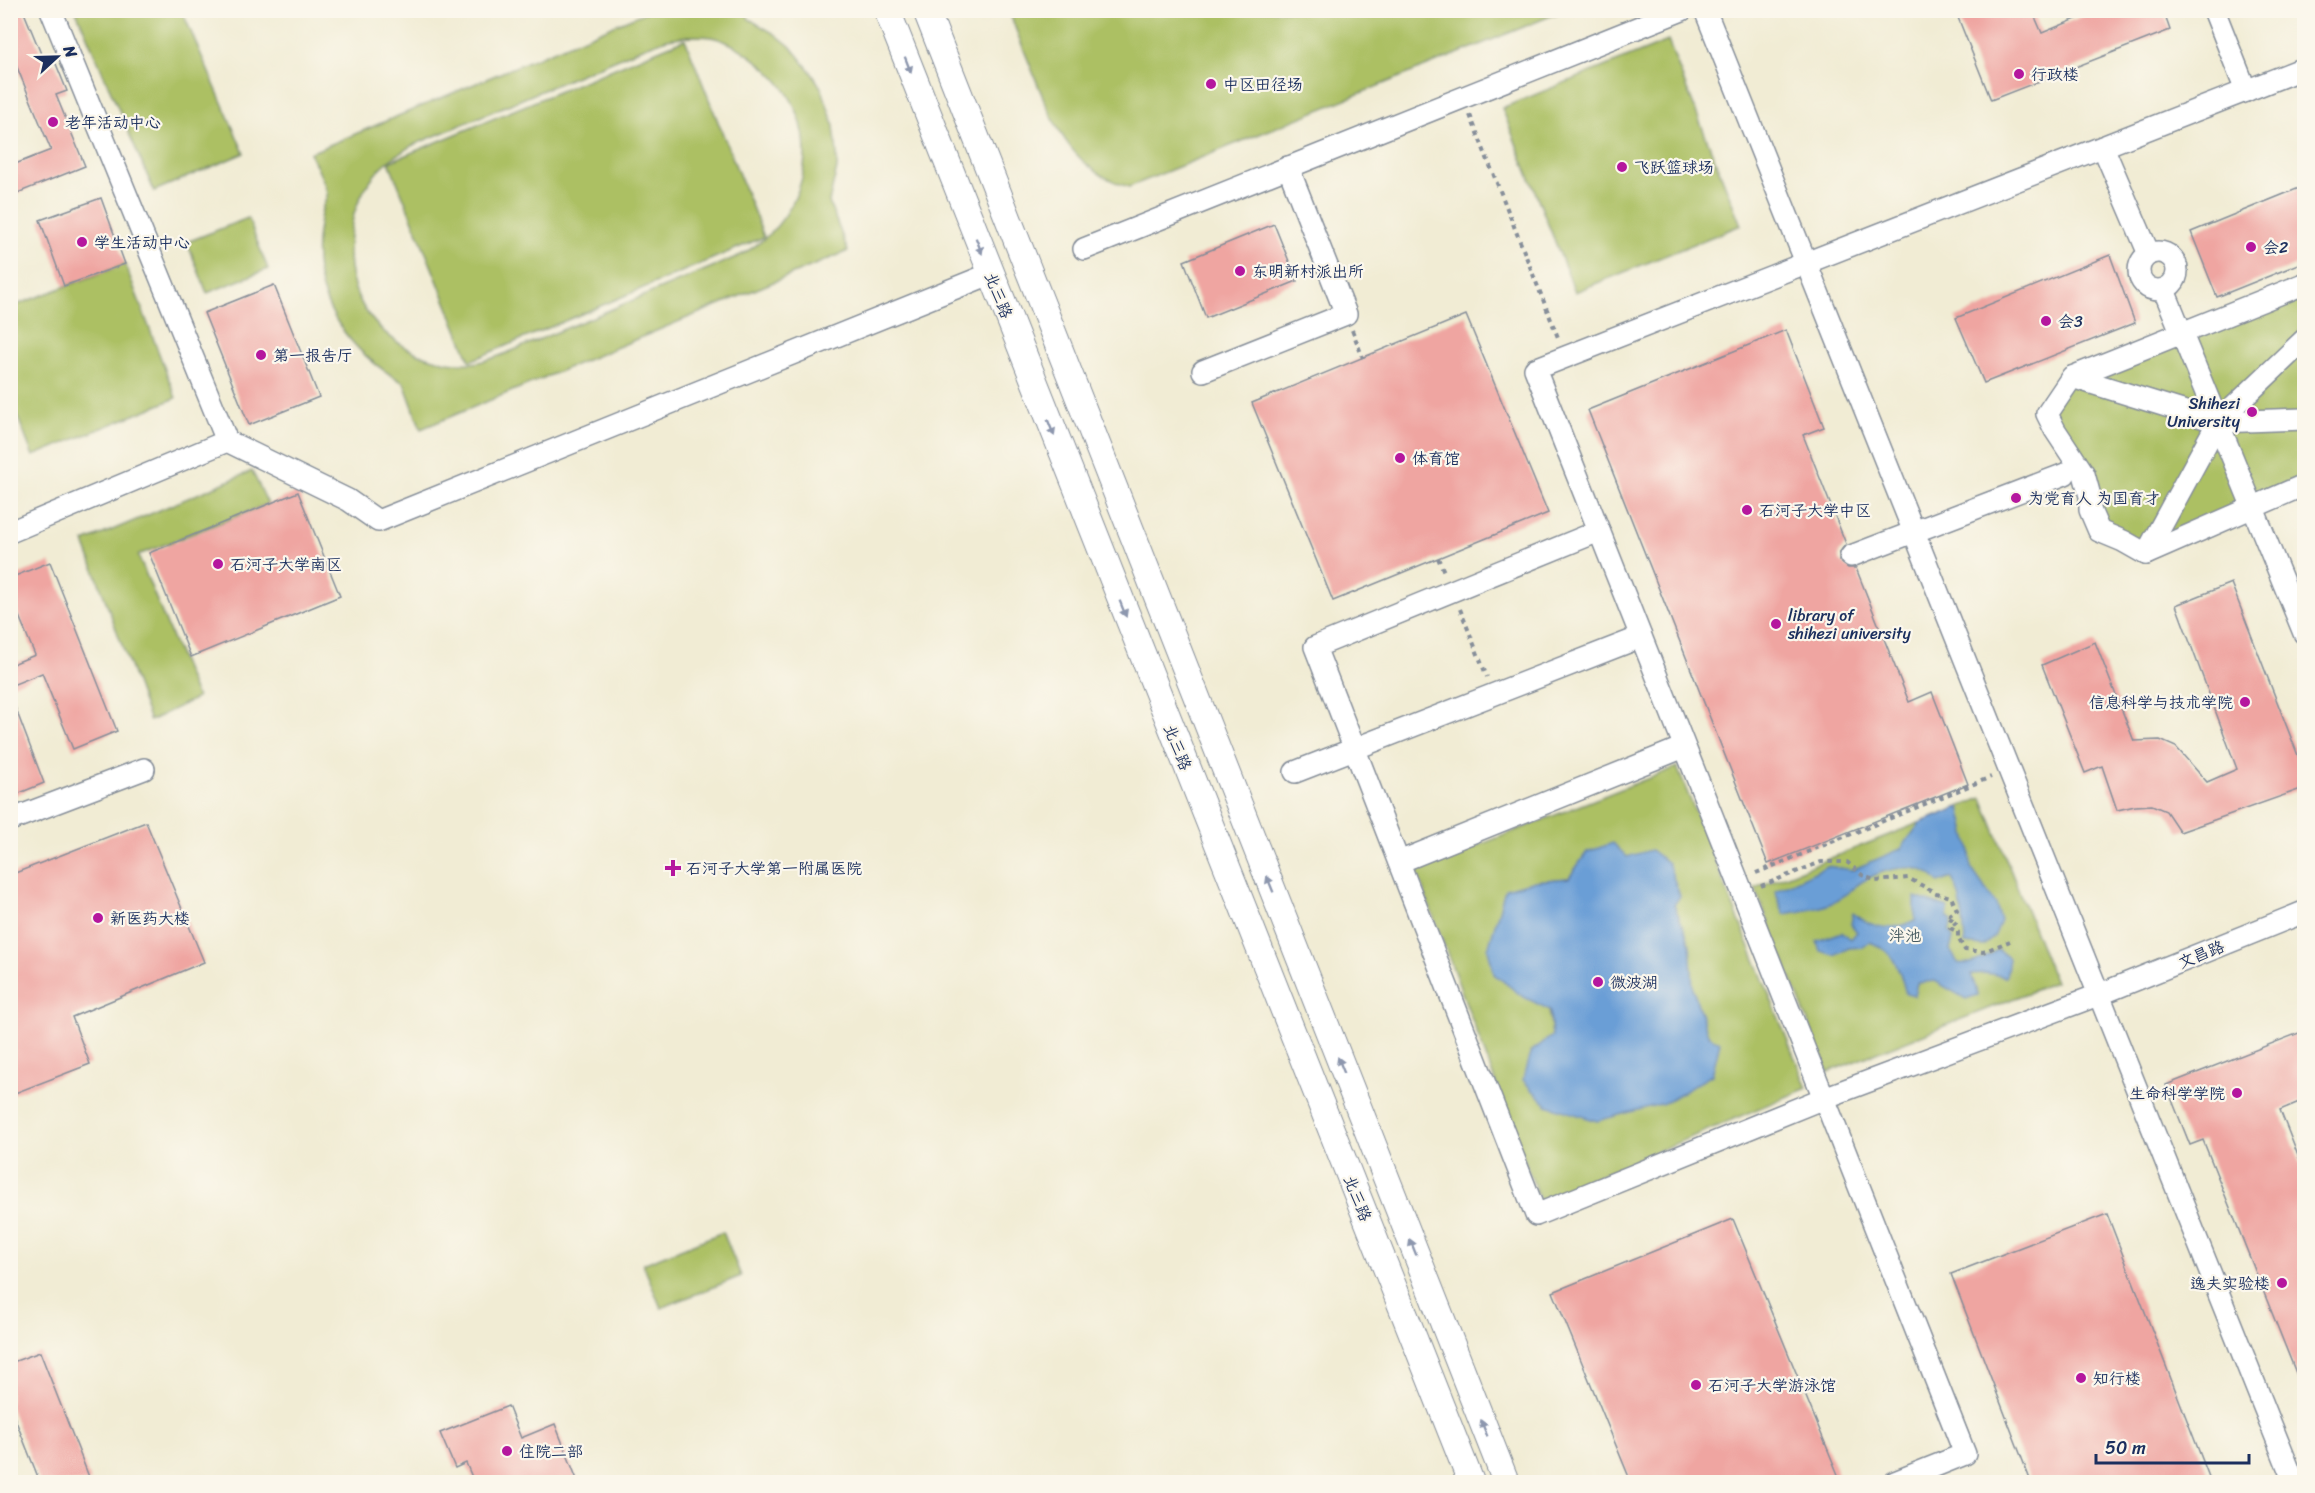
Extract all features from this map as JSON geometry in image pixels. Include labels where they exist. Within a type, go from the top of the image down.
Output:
[{"type":"main road","name":"北三路","points":[[887,10],[1471,1482]]},
{"type":"main road","name":"北三路","points":[[926,10],[1506,1482]]},
{"type":"lane","points":[[51,10],[227,441],[348,500],[378,521],[990,274]]},
{"type":"lane","points":[[1084,249],[1682,10]]},
{"type":"lane","points":[[1705,10],[1808,262],[2098,995],[2294,1482]]},
{"type":"lane","points":[[2214,10],[2246,91]]},
{"type":"lane","points":[[1895,1482],[1965,1454],[1535,369],[2304,68]]},
{"type":"lane","points":[[2103,147],[2149,254],[2144,257],[2139,267],[2140,279],[2153,290],[2164,290],[2304,633]]},
{"type":"lane","points":[[1203,371],[1346,314],[1288,167]]},
{"type":"lane","points":[[2146,554],[2124,541],[2099,531],[2090,510],[2090,496],[2084,474],[2047,414],[2072,377],[2304,284]]},
{"type":"lane","points":[[2146,554],[2218,422],[2304,340]]},
{"type":"lane","points":[[2072,377],[2218,422],[2304,419]]},
{"type":"lane","points":[[10,532],[227,441]]},
{"type":"lane","points":[[1851,556],[2065,474]]},
{"type":"lane","points":[[2146,554],[2304,485]]},
{"type":"lane","points":[[1599,531],[1315,647],[1398,862],[1684,747]]},
{"type":"lane","points":[[1295,772],[1641,636]]},
{"type":"lane","points":[[10,820],[144,769]]},
{"type":"lane","name":"文昌路","points":[[1398,862],[1536,1215],[1824,1098],[2098,995],[2304,912]]},
{"type":"path","points":[[1463,98],[1566,357]]},
{"type":"path","points":[[1346,314],[1363,358]]},
{"type":"path","points":[[1453,591],[1494,694]]},
{"type":"path","points":[[1740,887],[2009,770]]},
{"type":"path","points":[[1740,887],[1821,862],[1847,861],[1862,876],[1876,881],[1908,878],[1936,893],[1951,897],[1957,910],[1947,917],[1957,922],[1950,927],[1958,932],[1958,938],[1965,950],[1983,952],[2010,941]]},
{"type":"green space","name":"中区田径场","points":[[1009,10],[1563,11],[1129,187],[1110,180],[1094,170],[1069,146],[1043,98]]},
{"type":"green space","points":[[76,11],[182,11],[244,153],[154,191]]},
{"type":"green space","points":[[648,11],[745,11],[749,19],[790,46],[822,89],[834,126],[837,153],[837,168],[829,202],[848,251],[421,429],[404,383],[385,371],[352,342],[339,325],[329,306],[321,286],[317,264],[318,233],[327,192],[310,153]],"holes":[[[691,36],[718,39],[751,57],[784,88],[797,113],[804,139],[804,166],[798,192],[785,216],[766,237],[741,255],[481,362],[453,363],[434,359],[398,343],[383,331],[360,300],[351,275],[349,260],[354,215],[368,184],[385,164],[411,146],[645,47],[667,39]]]},
{"type":"green space","points":[[685,39],[764,237],[470,361],[389,162]]},
{"type":"green space","name":"飞跃篮球场","points":[[1668,41],[1741,225],[1575,292],[1502,108]]},
{"type":"green space","points":[[248,218],[268,269],[207,293],[187,242]]},
{"type":"green space","points":[[125,264],[176,398],[33,456],[11,400],[11,307]]},
{"type":"green space","points":[[2304,284],[2304,485],[2146,554],[2104,523],[2047,414],[2072,377]]},
{"type":"green space","points":[[252,471],[268,504],[138,555],[197,698],[150,721],[84,542]]},
{"type":"green space","points":[[1677,767],[1807,1088],[1540,1201],[1416,870]],"holes":[[[1587,852],[1627,857],[1674,905],[1690,944],[1693,990],[1708,1036],[1532,1051],[1552,1036],[1535,881],[1569,878]]]},
{"type":"green space","name":"泮池","points":[[1982,798],[2055,982],[1828,1072],[1755,888]]},
{"type":"green space","points":[[723,1232],[741,1276],[661,1308],[643,1264]]},
{"type":"water","points":[[1960,807],[1970,851],[1971,868],[1996,904],[2001,921],[1994,937],[1983,946],[1965,944],[1960,900],[1951,878],[1939,883],[1922,870],[1912,868],[1880,873],[1825,906],[1784,914],[1775,891],[1827,866],[1852,870],[1901,849],[1920,823]]},
{"type":"water","name":"微波湖","points":[[1613,843],[1627,857],[1651,850],[1668,863],[1680,896],[1674,905],[1690,944],[1693,990],[1708,1035],[1720,1042],[1712,1075],[1664,1103],[1597,1121],[1547,1105],[1523,1080],[1532,1051],[1552,1036],[1550,1010],[1522,996],[1494,974],[1488,949],[1505,889],[1535,881],[1569,878],[1587,852]]},
{"type":"water","points":[[1915,897],[1948,908],[1947,917],[1952,921],[1949,931],[1953,938],[1950,950],[1958,963],[1974,962],[1998,950],[2009,958],[2006,977],[1987,973],[1971,974],[1978,995],[1966,999],[1935,981],[1917,983],[1914,996],[1906,994],[1891,956],[1870,942],[1863,947],[1849,948],[1834,955],[1820,951],[1817,941],[1842,932],[1851,939],[1857,932],[1851,924],[1853,913],[1869,923],[1883,927],[1915,921]]},
{"type":"building","name":"老年活动中心","points":[[10,10],[23,10],[44,61],[56,64],[67,91],[56,95],[85,166],[10,196],[10,166],[51,150],[10,50]]},
{"type":"building","name":"行政楼","points":[[1955,10],[2032,10],[2042,33],[2098,10],[2163,10],[2170,30],[1991,100]]},
{"type":"building","name":"会2","points":[[2304,186],[2304,262],[2217,297],[2191,232]]},
{"type":"building","name":"学生活动中心","points":[[101,198],[125,264],[64,286],[40,220]]},
{"type":"building","name":"东明新村派出所","points":[[1274,224],[1297,281],[1206,318],[1184,261]]},
{"type":"building","name":"会3","points":[[2110,255],[2135,323],[1984,383],[1956,318]]},
{"type":"building","name":"第一报告厅","points":[[274,285],[319,397],[249,425],[204,313]]},
{"type":"building","name":"体育馆","points":[[1466,315],[1548,513],[1333,601],[1252,403]]},
{"type":"building","name":"library of shihezi university","points":[[1786,330],[1824,427],[1803,435],[1846,544],[1839,553],[1839,561],[1848,568],[1856,568],[1909,702],[1932,692],[1968,784],[1768,864],[1588,410]]},
{"type":"building","points":[[298,492],[340,596],[191,657],[149,553]]},
{"type":"building","points":[[50,562],[117,731],[73,749],[42,673],[10,686],[10,665],[35,655],[10,594],[10,578]]},
{"type":"building","name":"信息科学与技术学院","points":[[2231,583],[2304,771],[2304,788],[2180,832],[2166,811],[2152,805],[2117,810],[2102,766],[2085,773],[2042,665],[2095,642],[2134,741],[2160,740],[2176,747],[2207,782],[2237,769],[2176,605]]},
{"type":"building","points":[[12,699],[44,783],[10,797],[10,700]]},
{"type":"building","name":"新医药大楼","points":[[146,822],[204,962],[72,1017],[90,1064],[10,1095],[10,875]]},
{"type":"building","points":[[2304,1031],[2304,1100],[2280,1110],[2304,1171],[2304,1393],[2203,1140],[2190,1145],[2166,1085]]},
{"type":"building","name":"知行楼","points":[[2107,1214],[2211,1482],[2031,1482],[1951,1274]]},
{"type":"building","name":"石河子大学游泳馆","points":[[1733,1219],[1839,1477],[1826,1482],[1631,1482],[1553,1292]]},
{"type":"building","points":[[40,1352],[91,1482],[40,1482],[10,1406],[10,1363]]},
{"type":"building","name":"住院二部","points":[[508,1406],[521,1438],[555,1424],[578,1482],[474,1482],[466,1463],[455,1468],[440,1433]]},
{"type":"place","name":"行政楼","points":[[2019,74]]},
{"type":"place","name":"中区田径场","points":[[1211,84]]},
{"type":"place","name":"老年活动中心","points":[[53,122]]},
{"type":"place","name":"飞跃篮球场","points":[[1622,167]]},
{"type":"place","name":"学生活动中心","points":[[82,242]]},
{"type":"place","name":"会2","points":[[2251,247]]},
{"type":"place","name":"东明新村派出所","points":[[1240,271]]},
{"type":"place","name":"会3","points":[[2046,321]]},
{"type":"place","name":"第一报告厅","points":[[261,355]]},
{"type":"place","name":"Shihezi University","points":[[2252,412]]},
{"type":"place","name":"体育馆","points":[[1400,458]]},
{"type":"place","name":"为党育人 为国育才","points":[[2016,498]]},
{"type":"place","name":"石河子大学中区","points":[[1747,510]]},
{"type":"place","name":"石河子大学南区","points":[[218,564]]},
{"type":"place","name":"library of shihezi university","points":[[1776,624]]},
{"type":"place","name":"信息科学与技术学院","points":[[2245,702]]},
{"type":"place","name":"石河子大学第一附属医院","points":[[673,868]]},
{"type":"place","name":"新医药大楼","points":[[98,918]]},
{"type":"place","name":"微波湖","points":[[1598,982]]},
{"type":"place","name":"生命科学学院","points":[[2237,1093]]},
{"type":"place","name":"逸夫实验楼","points":[[2282,1283]]},
{"type":"place","name":"知行楼","points":[[2081,1378]]},
{"type":"place","name":"石河子大学游泳馆","points":[[1696,1385]]},
{"type":"place","name":"住院二部","points":[[507,1451]]}]
